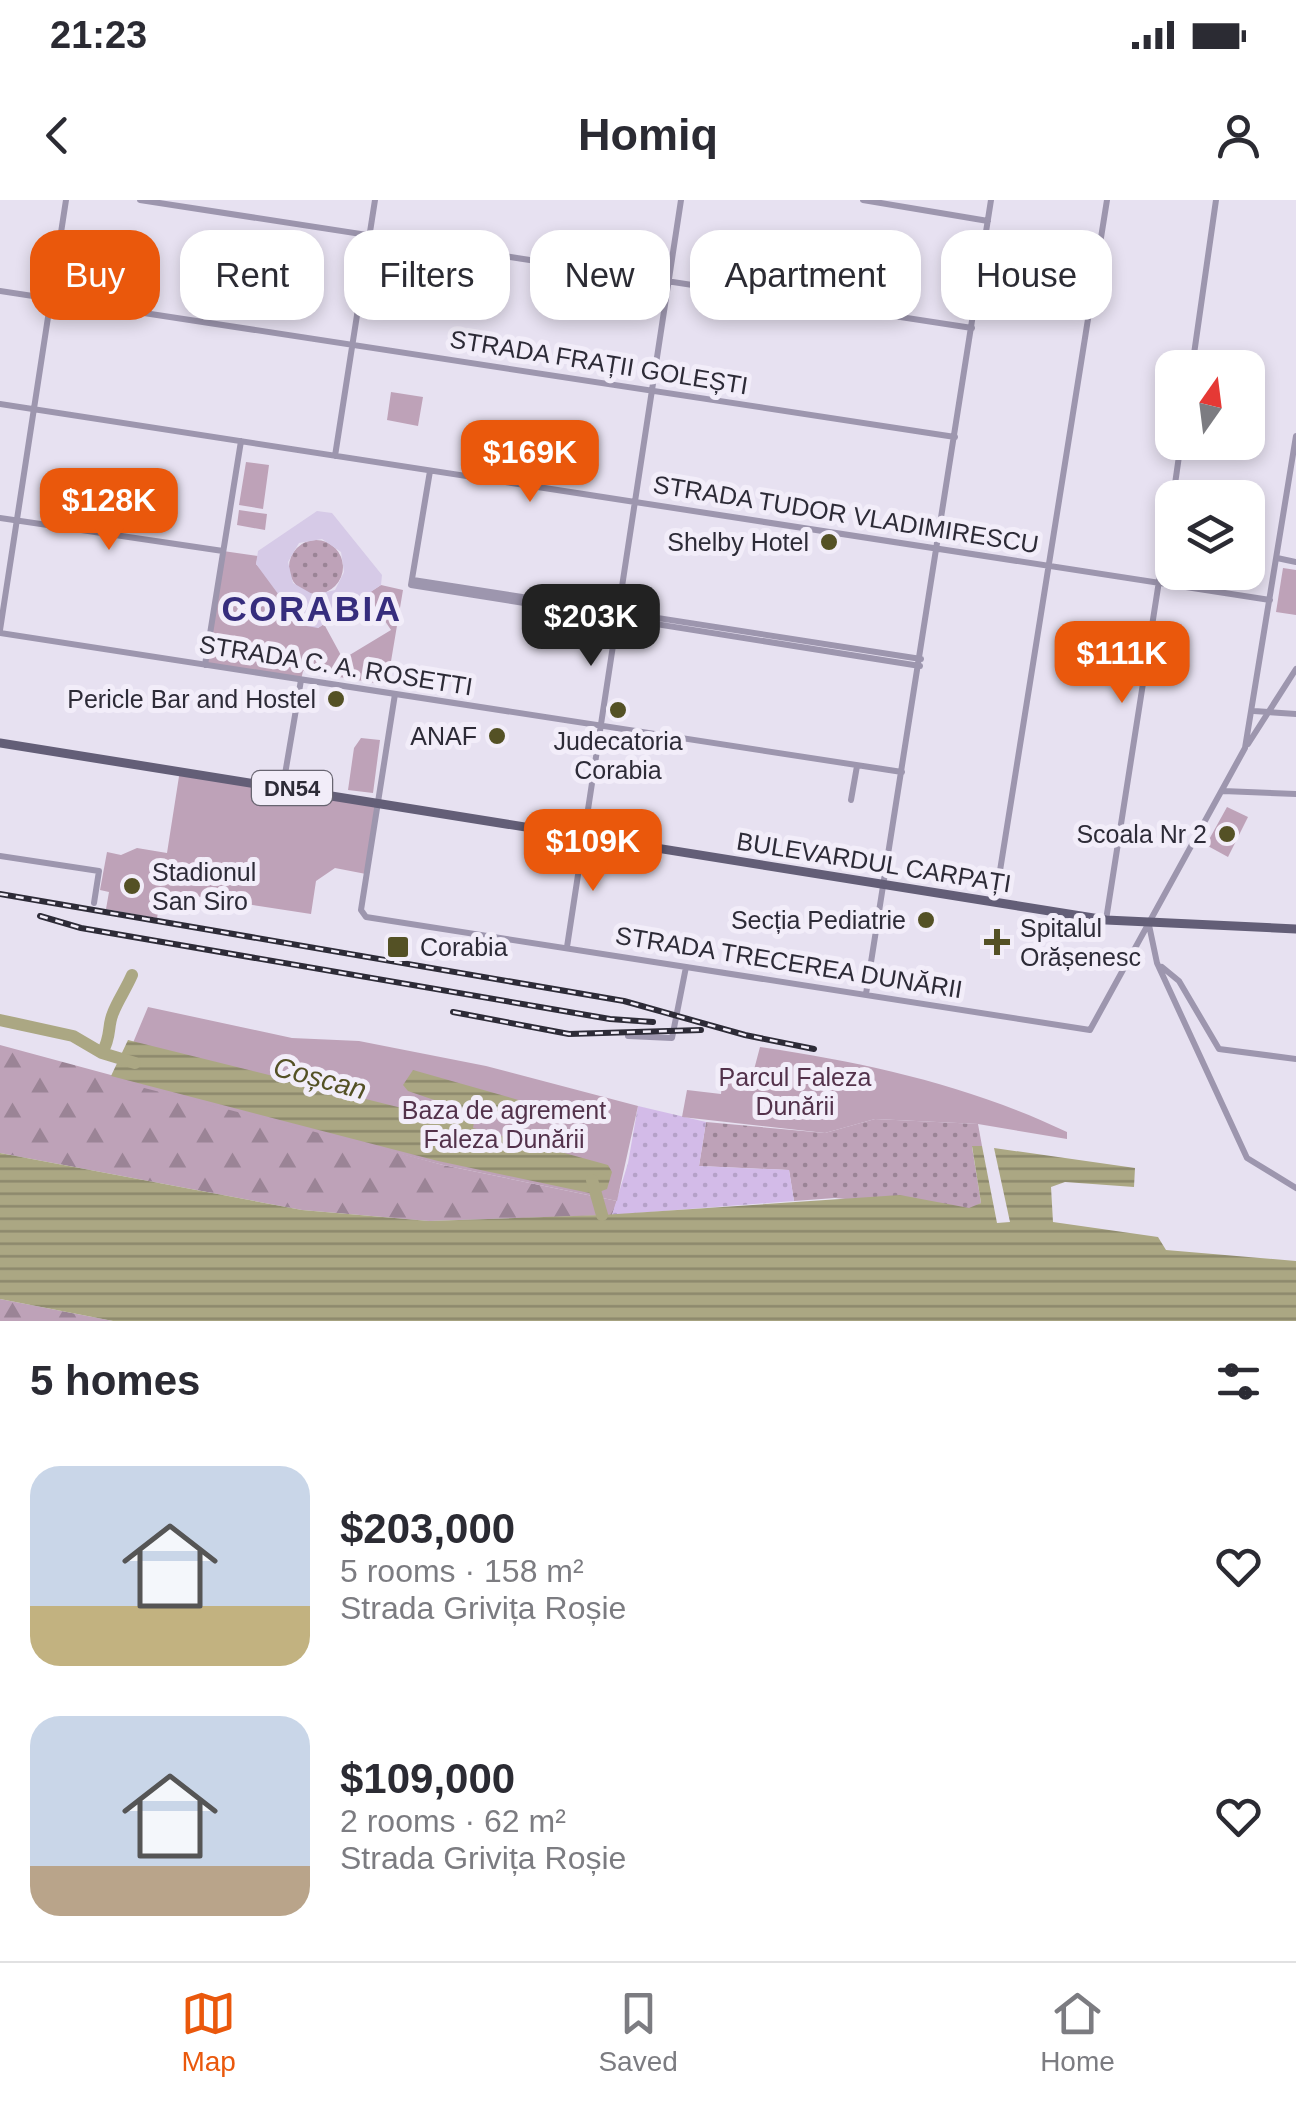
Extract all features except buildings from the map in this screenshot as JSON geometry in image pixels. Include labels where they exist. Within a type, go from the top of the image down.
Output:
[{"type":"main road","name":"BULEVARDUL CARPAȚI","points":[[0,744],[1149,924]]},
{"type":"main road","name":"DN54","points":[[1149,924],[1296,930]]},
{"type":"street","points":[[61,230],[66,200]]},
{"type":"street","points":[[140,200],[344,232]]},
{"type":"street","points":[[370,230],[375,200]]},
{"type":"street","points":[[681,200],[670,282],[972,328]]},
{"type":"street","points":[[863,200],[988,221]]},
{"type":"street","points":[[866,994],[991,200]]},
{"type":"street","points":[[995,902],[1107,200]]},
{"type":"street","points":[[1195,350],[1216,200]]},
{"type":"street","name":"STRADA FRAȚII GOLEȘTI","points":[[0,291],[30,295]]},
{"type":"street","name":"STRADA FRAȚII GOLEȘTI","points":[[160,315],[955,436]]},
{"type":"street","points":[[0,632],[48,320]]},
{"type":"street","points":[[336,456],[356,320]]},
{"type":"street","points":[[567,947],[664,320]]},
{"type":"street","name":"STRADA TUDOR VLADIMIRESCU","points":[[0,404],[1155,581]]},
{"type":"street","points":[[1245,748],[1296,436]]},
{"type":"street","points":[[205,665],[241,441]]},
{"type":"street","points":[[430,471],[412,582],[920,662]]},
{"type":"street","points":[[0,518],[224,551]]},
{"type":"street","points":[[1277,558],[1296,562]]},
{"type":"street","points":[[1106,920],[1159,590]]},
{"type":"street","name":"STRADA TUDOR VLADIMIRESCU","points":[[1209,590],[1270,600]]},
{"type":"street","name":"STRADA C. A. ROSETTI","points":[[0,632],[902,772]]},
{"type":"street","points":[[1296,669],[1245,748],[1149,924],[1157,964],[1246,1158],[1296,1188]]},
{"type":"street","points":[[283,786],[300,680]]},
{"type":"street","points":[[378,801],[395,694]]},
{"type":"street","points":[[1254,711],[1296,714]]},
{"type":"street","points":[[852,800],[857,766]]},
{"type":"street","points":[[1222,791],[1296,794]]},
{"type":"street","name":"STRADA TRECEREA DUNĂRII","points":[[378,801],[362,914],[686,967],[1090,1030],[1149,924]]},
{"type":"street","points":[[0,856],[99,871],[94,903]]},
{"type":"street","points":[[1157,964],[1179,981],[1220,1049],[1296,1059]]},
{"type":"street","points":[[628,1036],[672,1038],[686,967]]},
{"type":"green space","points":[[391,392],[423,397],[418,426],[387,420]]},
{"type":"green space","points":[[246,462],[269,465],[263,509],[239,505]]},
{"type":"green space","points":[[239,510],[267,514],[265,530],[237,525]]},
{"type":"green space","points":[[316,540],[335,548],[343,567],[335,586],[316,594],[297,586],[289,567],[297,548]]},
{"type":"green space","points":[[223,551],[258,556],[256,564],[318,628],[324,624],[343,659],[391,630],[367,594],[381,585],[403,590],[387,685],[303,671],[301,680],[205,665]]},
{"type":"green space","points":[[1283,568],[1296,570],[1296,615],[1276,612]]},
{"type":"green space","points":[[361,738],[380,740],[373,793],[348,790],[354,748]]},
{"type":"green space","points":[[180,770],[378,801],[366,874],[335,868],[316,881],[311,914],[162,891],[157,918],[106,909],[109,892],[100,890],[107,852],[121,855],[137,848],[167,853]]},
{"type":"green space","points":[[1227,807],[1248,817],[1228,857],[1206,845]]},
{"type":"green space","name":"Baza de agrement Faleza Dunării","points":[[148,1007],[292,1038],[359,1041],[486,1066],[638,1106],[617,1201],[443,1165],[117,1081]]},
{"type":"green space","points":[[0,1045],[443,1165],[617,1201],[612,1215],[429,1221],[302,1210],[0,1153]]},
{"type":"green space","name":"Parcul Faleza Dunării","points":[[760,1047],[839,1060],[955,1089],[1067,1132],[1067,1139],[978,1124],[875,1119],[825,1133],[682,1117],[687,1090],[721,1094],[723,1076],[751,1081]]},
{"type":"green space","points":[[875,1119],[978,1124],[982,1146],[972,1147],[981,1203],[967,1211],[835,1198],[794,1201],[789,1170],[699,1166],[706,1122],[825,1133]]},
{"type":"green space","points":[[0,1299],[113,1321],[0,1321]]},
{"type":"sand","points":[[638,1106],[706,1122],[699,1166],[789,1170],[794,1201],[612,1215],[628,1163]]},
{"type":"shaded area","points":[[317,511],[332,513],[382,575],[381,585],[318,628],[301,625],[256,564],[258,551]],"holes":[[[322,539],[341,552],[344,572],[335,590],[314,595],[293,583],[288,562],[299,543]]]},
{"type":"shaded area","points":[[128,1040],[438,1117],[443,1103],[408,1091],[403,1085],[413,1070],[529,1103],[520,1121],[476,1109],[473,1128],[608,1165],[612,1172],[607,1189],[594,1194],[438,1161],[111,1076]]},
{"type":"shaded area","points":[[972,1146],[982,1146],[997,1223],[1010,1222],[994,1148],[1135,1168],[1134,1187],[1065,1182],[1051,1187],[1053,1222],[1158,1237],[1166,1250],[1296,1261],[1296,1321],[113,1321],[0,1299],[0,1153],[302,1210],[429,1221],[602,1215],[900,1195],[969,1208],[981,1203]]},
{"type":"waterway","points":[[102,1053],[113,1013],[132,975]]},
{"type":"waterway","name":"Coșcan","points":[[0,1020],[73,1036],[102,1053],[135,1063]]},
{"type":"waterway","name":"Coșcan","points":[[592,1180],[602,1215]]},
{"type":"railway","points":[[0,894],[624,1001],[745,1035],[814,1049]]},
{"type":"railway","points":[[40,916],[81,928],[610,1019],[653,1022]]},
{"type":"railway","points":[[453,1012],[569,1034],[701,1030]]},
{"type":"place","name":"Shelby Hotel","points":[[829,542]]},
{"type":"place","name":"Pericle Bar and Hostel","points":[[336,699]]},
{"type":"place","name":"Judecatoria Corabia","points":[[618,710]]},
{"type":"place","name":"ANAF","points":[[497,736]]},
{"type":"place","name":"Scoala Nr 2","points":[[1227,834]]},
{"type":"place","name":"Stadionul San Siro","points":[[132,886]]},
{"type":"place","name":"Secția Pediatrie","points":[[926,920]]},
{"type":"place","name":"Spitalul Orășenesc","points":[[997,942]]},
{"type":"place","name":"Corabia","points":[[398,947]]},
{"type":"district","name":"CORABIA","points":[[312,608]]}]
